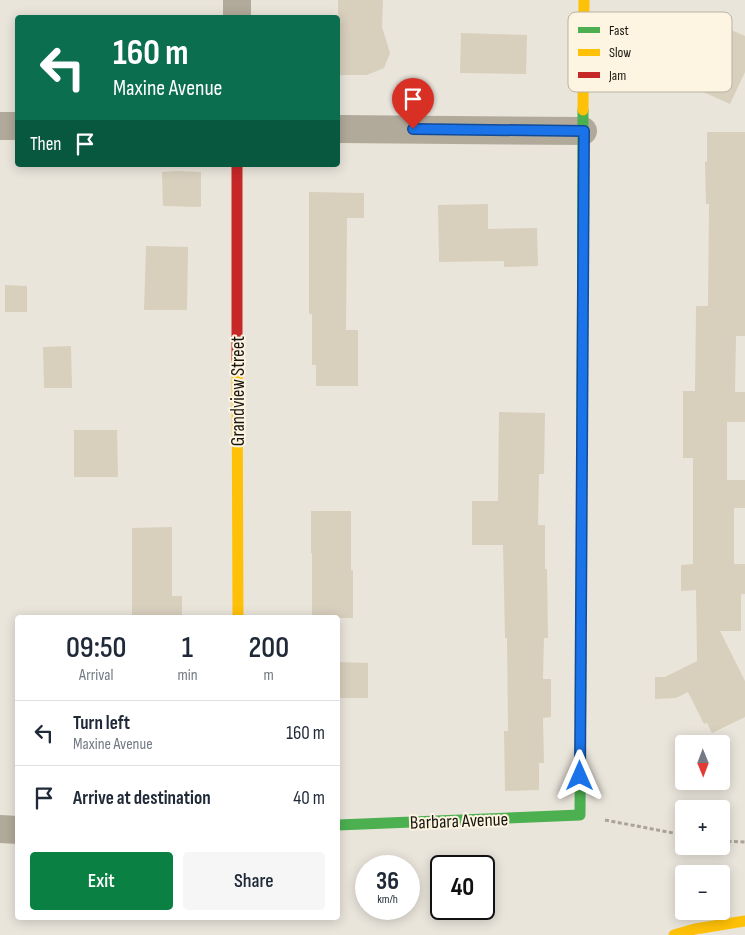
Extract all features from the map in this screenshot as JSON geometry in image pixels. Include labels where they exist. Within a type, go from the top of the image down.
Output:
[{"type":"street","points":[[237,0],[237,15]]},
{"type":"street","points":[[580,815],[584,92]]},
{"type":"street","points":[[0,126],[15,126]]},
{"type":"street","points":[[340,129],[584,131]]},
{"type":"street","name":"Grandview Street","points":[[237,167],[238,615]]},
{"type":"street","name":"Barbara Avenue","points":[[340,825],[580,815]]},
{"type":"street","points":[[0,829],[15,830]]},
{"type":"street","points":[[674,935],[695,929],[745,921]]},
{"type":"path","points":[[580,815],[675,833]]},
{"type":"path","points":[[730,841],[745,842]]},
{"type":"building","points":[[338,0],[383,0],[382,27],[390,53],[384,68],[367,75],[340,75],[340,15],[338,15]]},
{"type":"building","points":[[732,30],[745,36],[745,72],[730,104],[703,92],[732,92]]},
{"type":"building","points":[[461,33],[527,35],[526,74],[460,73]]},
{"type":"building","points":[[707,132],[745,132],[745,336],[736,336],[735,392],[745,392],[745,422],[727,422],[727,480],[745,480],[745,508],[734,508],[734,564],[745,564],[745,594],[741,594],[741,631],[720,631],[745,681],[745,717],[712,733],[707,723],[704,724],[688,692],[676,698],[655,699],[655,677],[665,677],[697,661],[696,590],[681,591],[681,565],[693,564],[693,458],[683,458],[683,391],[695,391],[696,306],[708,306],[709,204],[706,204],[705,162],[707,162]]},
{"type":"building","points":[[162,172],[201,172],[201,207],[163,206]]},
{"type":"building","points":[[309,192],[364,193],[364,218],[347,218],[346,330],[358,330],[358,386],[316,386],[316,365],[312,365],[312,314],[309,314]]},
{"type":"building","points":[[488,204],[488,229],[537,228],[538,266],[504,267],[504,261],[439,262],[438,205]]},
{"type":"building","points":[[146,246],[188,247],[187,310],[144,310]]},
{"type":"building","points":[[5,285],[27,286],[27,312],[5,312]]},
{"type":"building","points":[[71,346],[72,388],[44,388],[43,347]]},
{"type":"building","points":[[499,412],[545,413],[544,474],[539,474],[538,525],[545,525],[548,638],[544,638],[543,679],[551,679],[551,717],[543,718],[544,763],[539,763],[539,790],[505,791],[504,731],[508,731],[503,545],[472,545],[472,501],[498,501]]},
{"type":"building","points":[[74,430],[117,430],[118,477],[74,477]]},
{"type":"building","points":[[311,511],[351,511],[353,618],[340,618],[340,615],[312,615]]},
{"type":"building","points":[[172,527],[172,596],[182,596],[182,615],[132,615],[132,528]]},
{"type":"building","points":[[340,662],[368,663],[368,698],[340,698]]},
{"type":"traffic: fast","points":[[582,442],[583,110]]},
{"type":"traffic: fast","points":[[340,825],[580,815],[581,642]]},
{"type":"traffic: slow","points":[[584,0],[584,12]]},
{"type":"traffic: slow","points":[[583,92],[583,110]]},
{"type":"traffic: slow","points":[[237,359],[238,615]]},
{"type":"traffic: slow","points":[[581,642],[582,442]]},
{"type":"traffic: slow","points":[[674,935],[695,929],[745,921]]},
{"type":"traffic: jam","points":[[237,167],[237,359]]},
{"type":"route","points":[[413,129],[584,131],[580,776]]}]
